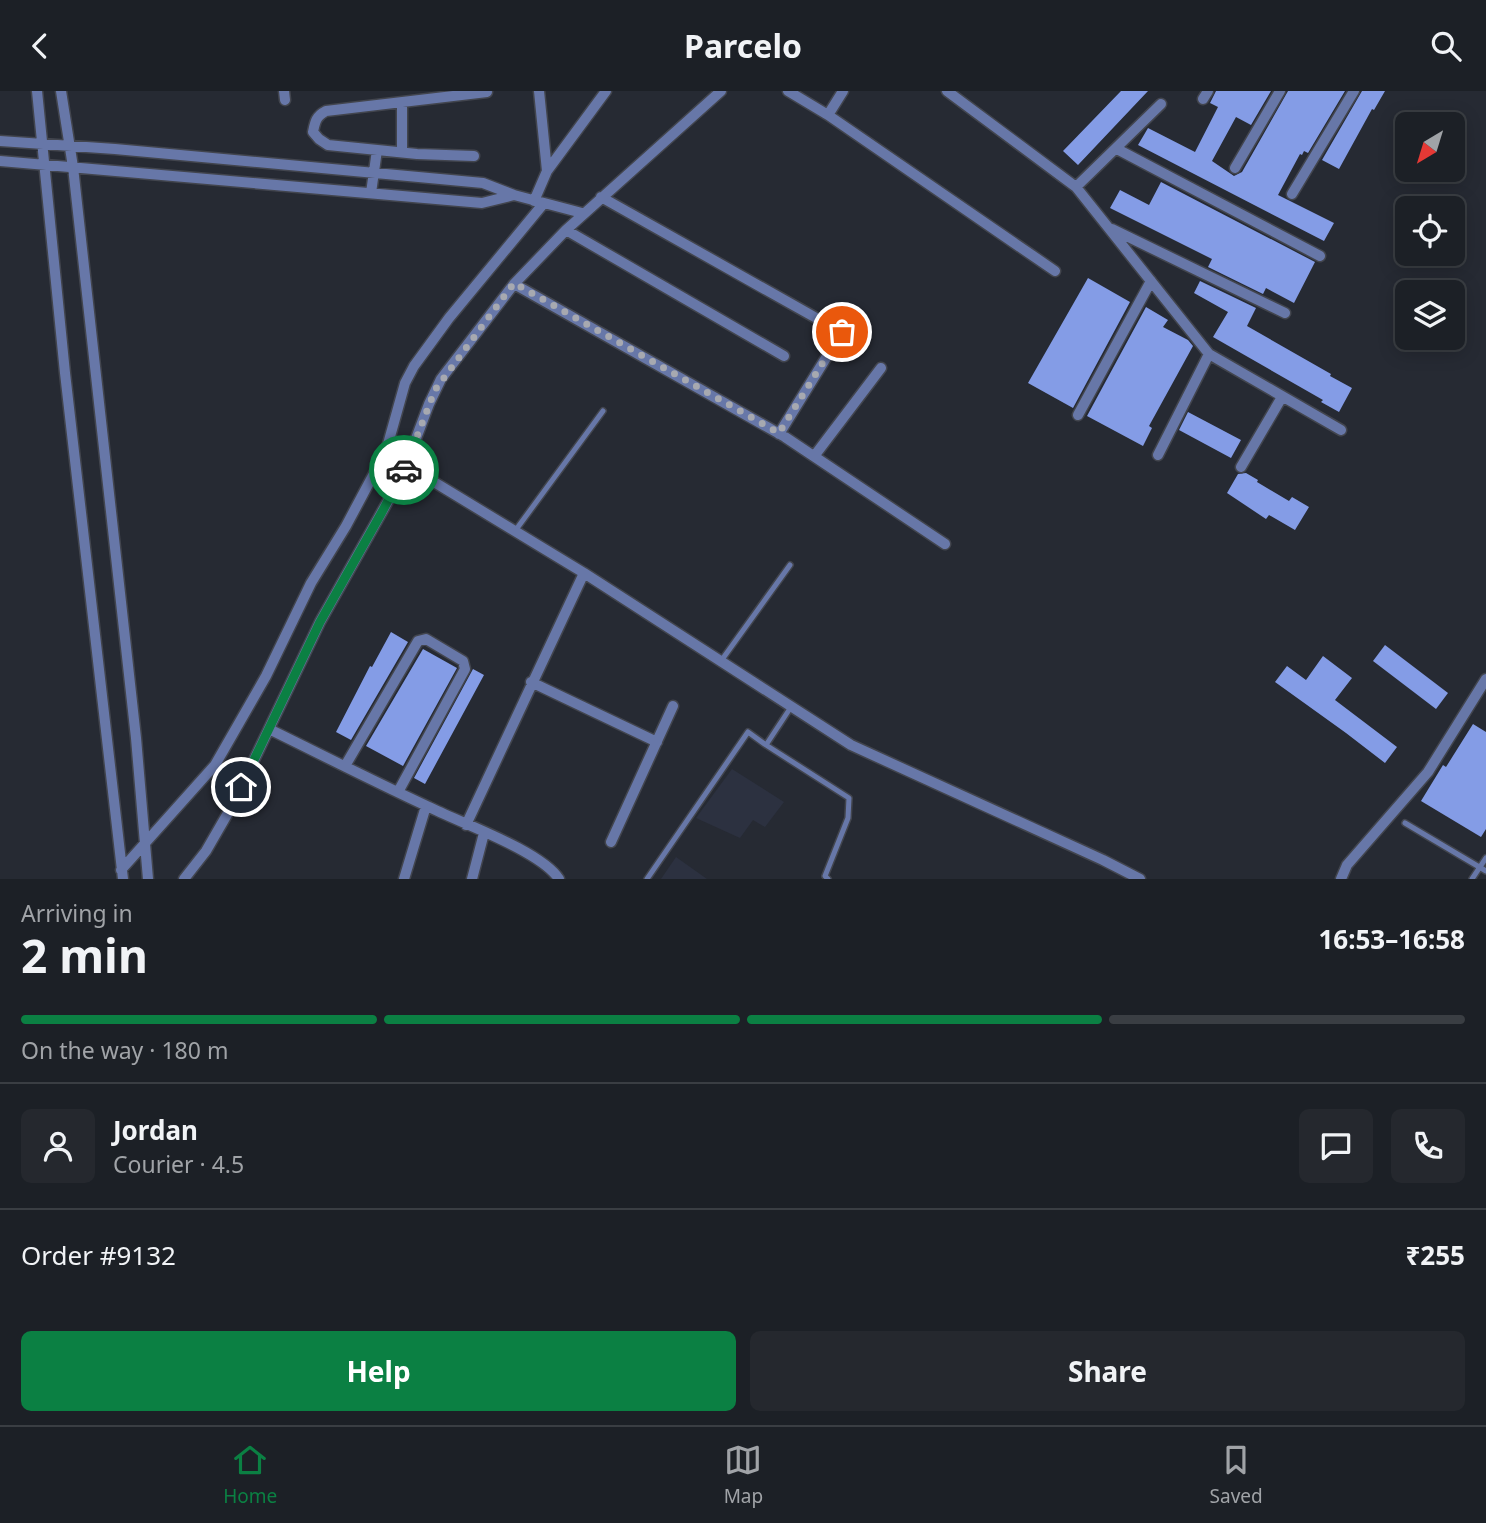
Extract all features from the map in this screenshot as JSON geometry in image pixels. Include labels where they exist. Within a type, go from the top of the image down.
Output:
[{"type":"street","points":[[37,91],[65,373],[122,874]]},
{"type":"street","points":[[61,91],[73,167],[136,738],[147,878]]},
{"type":"street","points":[[122,874],[215,765],[253,698],[311,583],[346,526],[386,451],[405,383],[414,366],[539,202],[547,171],[538,91]]},
{"type":"street","points":[[547,171],[606,91]]},
{"type":"street","points":[[184,879],[206,851],[232,806],[320,622],[392,494],[441,379],[514,283],[582,213],[721,91]]},
{"type":"street","points":[[788,91],[828,115],[1055,271]]},
{"type":"street","points":[[828,115],[843,91]]},
{"type":"street","points":[[947,91],[1076,187],[1209,354],[1342,431]]},
{"type":"street","points":[[1236,168],[1280,91]]},
{"type":"street","points":[[1292,194],[1354,91]]},
{"type":"street","points":[[474,156],[328,145],[313,132],[314,123],[318,115],[326,111],[487,92]]},
{"type":"street","points":[[402,102],[402,152]]},
{"type":"street","points":[[1076,187],[1161,104]]},
{"type":"street","points":[[0,141],[484,184],[582,213]]},
{"type":"street","points":[[1117,149],[1320,256]]},
{"type":"street","points":[[371,193],[377,150]]},
{"type":"street","points":[[0,161],[482,203],[514,195]]},
{"type":"street","points":[[601,197],[818,319]]},
{"type":"street","points":[[1109,227],[1285,313]]},
{"type":"street","points":[[566,230],[784,356]]},
{"type":"street","points":[[1078,415],[1151,281]]},
{"type":"street","points":[[514,283],[779,433],[945,544]]},
{"type":"street","points":[[779,433],[842,332]]},
{"type":"street","points":[[1158,455],[1209,354]]},
{"type":"street","points":[[815,455],[881,368]]},
{"type":"street","points":[[1241,467],[1282,397]]},
{"type":"street","points":[[406,465],[584,573],[851,744],[1140,879]]},
{"type":"street","points":[[466,825],[584,573]]},
{"type":"street","points":[[345,767],[418,641],[426,639],[463,661],[466,669],[398,792]]},
{"type":"street","points":[[1341,879],[1347,866],[1428,772],[1486,679]]},
{"type":"street","points":[[531,683],[657,742]]},
{"type":"street","points":[[611,842],[673,706]]},
{"type":"street","points":[[269,729],[533,855],[553,870],[559,879]]},
{"type":"street","points":[[404,879],[426,806]]},
{"type":"street","points":[[472,879],[484,833]]},
{"type":"lane","points":[[515,531],[604,411]]},
{"type":"lane","points":[[721,661],[790,565]]},
{"type":"lane","points":[[766,745],[791,706]]},
{"type":"lane","points":[[647,879],[748,732],[849,798],[848,818],[825,876],[828,879]]},
{"type":"lane","points":[[1405,823],[1483,869]]},
{"type":"lane","points":[[1472,879],[1483,869],[1486,858]]},
{"type":"shaded area","points":[[732,769],[784,802],[765,827],[753,820],[740,838],[696,818]]},
{"type":"shaded area","points":[[676,857],[707,879],[661,879]]},
{"type":"building","points":[[1121,91],[1148,91],[1078,165],[1063,151]]},
{"type":"building","points":[[1216,91],[1271,91],[1251,125],[1236,117],[1212,161],[1234,176],[1242,172],[1288,91],[1345,91],[1308,153],[1304,151],[1300,154],[1278,195],[1334,223],[1324,241],[1138,145],[1148,128],[1195,152],[1218,107],[1210,103]]},
{"type":"building","points":[[1362,91],[1385,91],[1339,169],[1322,160]]},
{"type":"building","points":[[1161,182],[1315,262],[1294,303],[1266,288],[1263,294],[1208,267],[1212,259],[1110,208],[1120,190],[1149,205]]},
{"type":"building","points":[[1088,278],[1130,302],[1073,408],[1028,383]]},
{"type":"building","points":[[1200,281],[1256,308],[1247,326],[1352,388],[1339,412],[1321,402],[1323,400],[1213,337],[1228,312],[1194,293]]},
{"type":"building","points":[[1146,307],[1168,320],[1163,327],[1188,340],[1193,346],[1149,426],[1152,428],[1143,446],[1087,416]]},
{"type":"building","points":[[1188,412],[1241,440],[1231,458],[1179,430]]},
{"type":"building","points":[[1246,473],[1289,501],[1292,497],[1309,507],[1295,530],[1269,515],[1266,519],[1227,493],[1238,474]]},
{"type":"building","points":[[391,632],[408,642],[351,740],[336,732]]},
{"type":"building","points":[[1385,645],[1448,693],[1436,709],[1373,661]]},
{"type":"building","points":[[423,649],[457,668],[403,766],[366,746]]},
{"type":"building","points":[[1323,656],[1352,678],[1335,700],[1397,747],[1385,763],[1275,682],[1287,666],[1306,680]]},
{"type":"building","points":[[473,669],[484,675],[425,784],[414,778]]},
{"type":"building","points":[[1473,724],[1486,732],[1486,829],[1481,837],[1421,801]]},
{"type":"way so far","points":[[404,470],[441,379],[514,283],[779,433],[842,332]]},
{"type":"route","points":[[241,787],[320,622],[404,470]]}]
